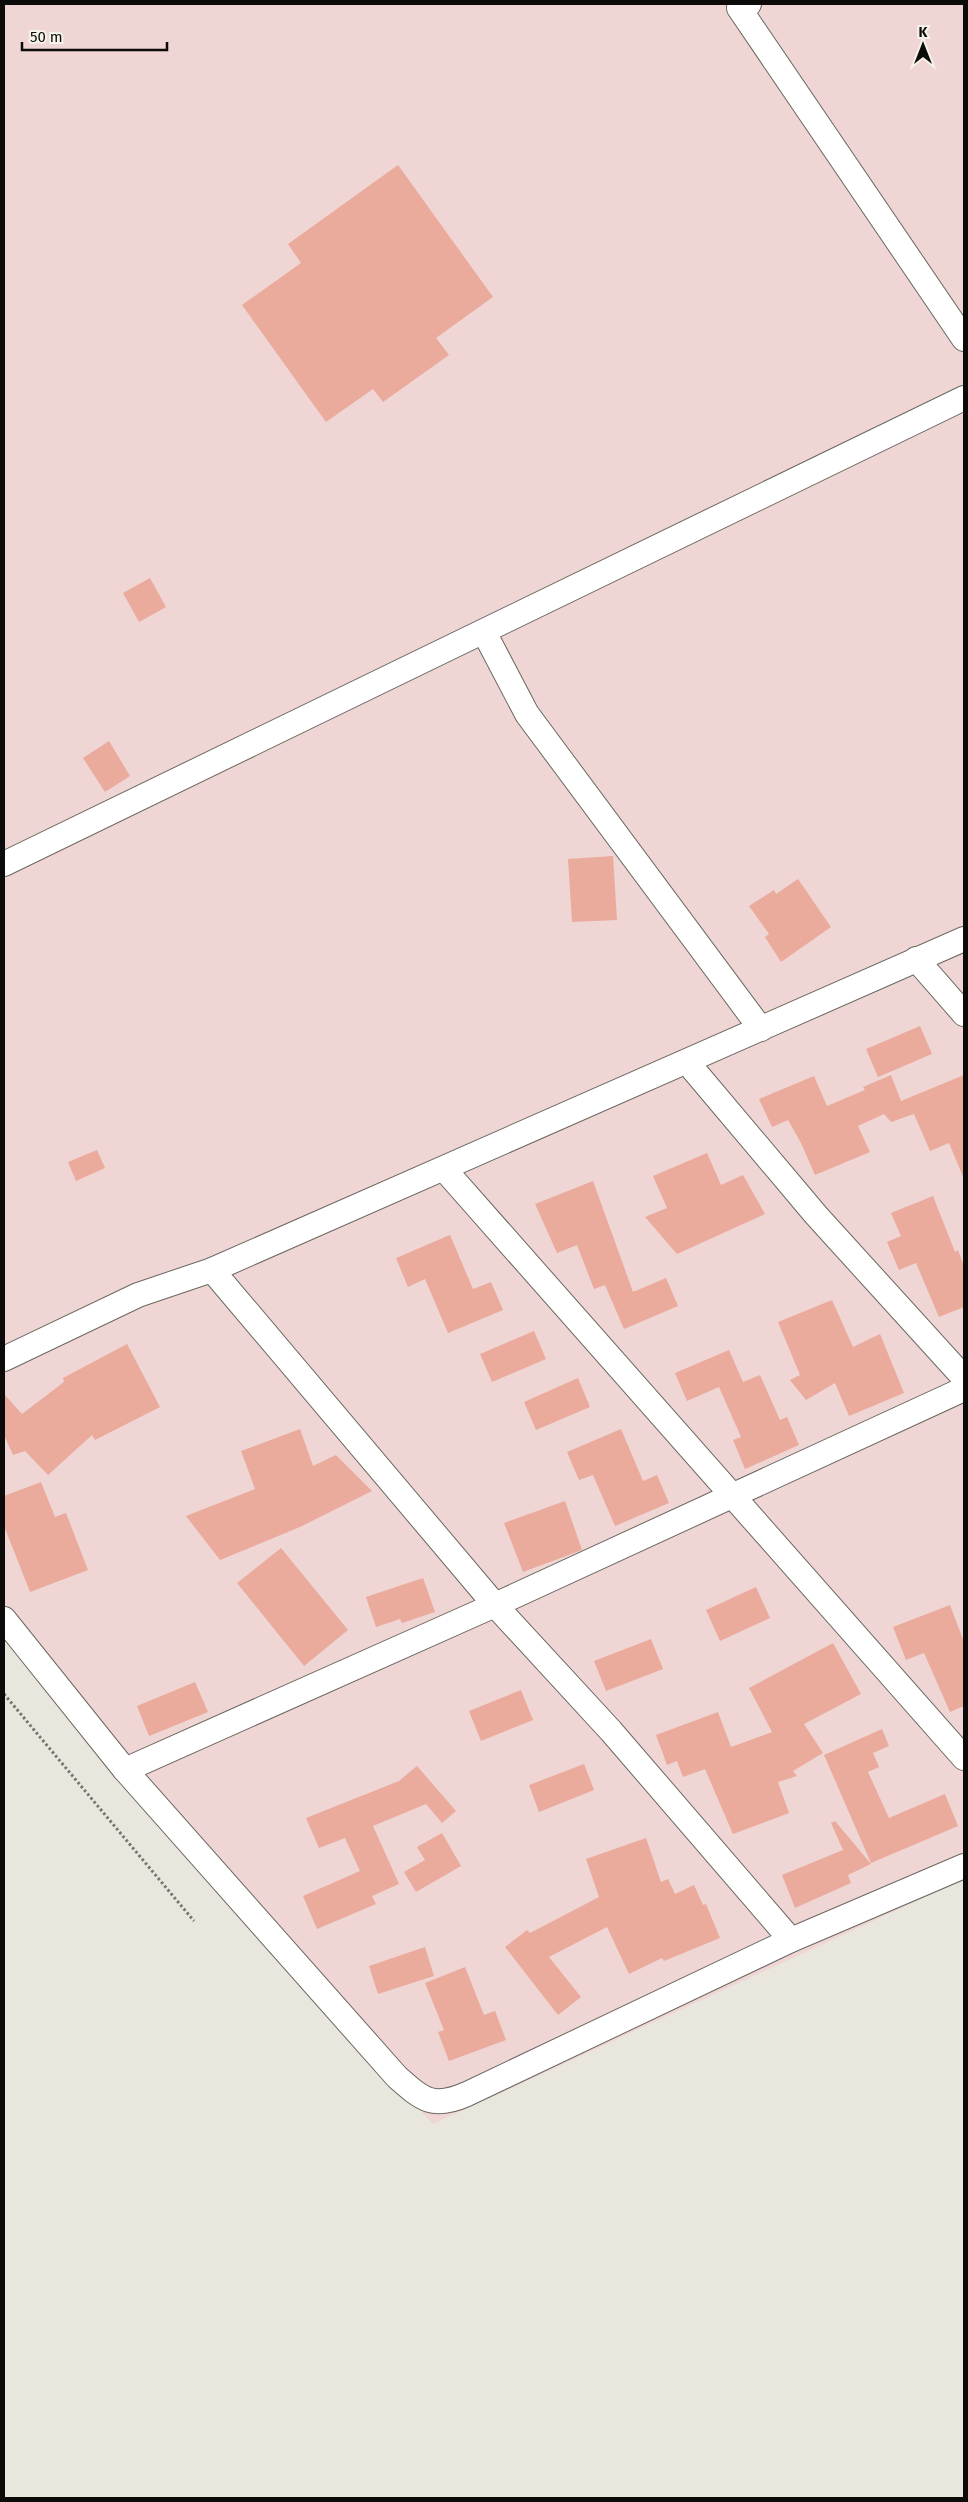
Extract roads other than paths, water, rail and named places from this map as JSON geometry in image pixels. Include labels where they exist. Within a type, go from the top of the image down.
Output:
[{"type":"street","points":[[739,5],[964,339]]},
{"type":"street","points":[[4,864],[964,398]]},
{"type":"street","points":[[484,632],[527,714],[761,1029]]},
{"type":"street","points":[[4,1359],[138,1295],[212,1270],[687,1062],[964,938]]},
{"type":"street","points":[[916,959],[964,1014]]},
{"type":"street","points":[[687,1062],[816,1215],[964,1378]]},
{"type":"street","points":[[444,1169],[964,1758]]},
{"type":"street","points":[[212,1270],[495,1605],[611,1731],[791,1940]]},
{"type":"street","points":[[126,1770],[495,1605],[964,1389]]},
{"type":"street","points":[[4,1618],[126,1770],[398,2077],[420,2098],[444,2103],[467,2094],[791,1940],[964,1866]]}]
